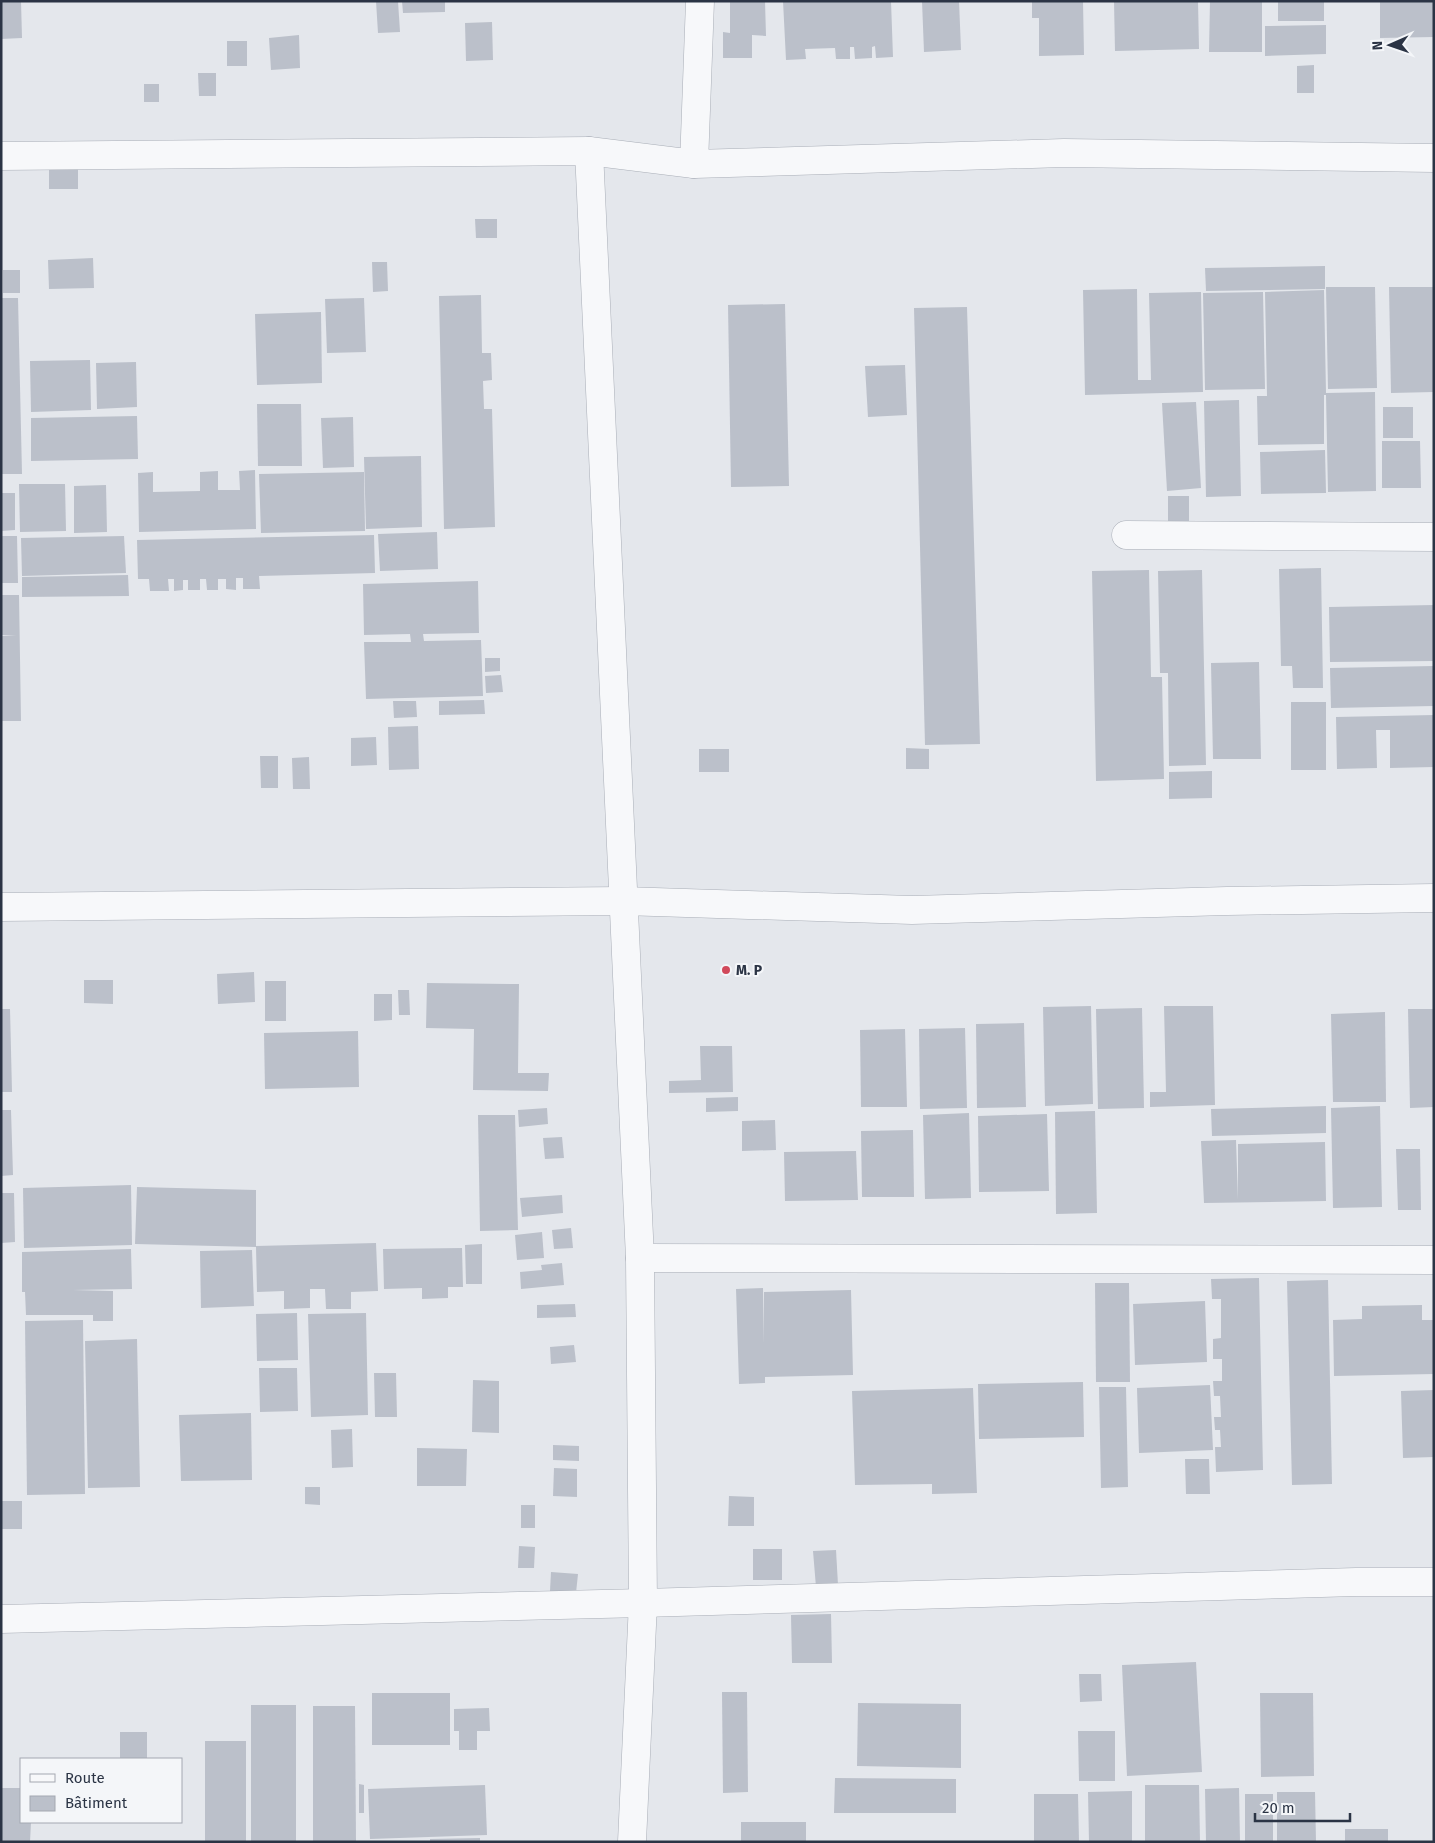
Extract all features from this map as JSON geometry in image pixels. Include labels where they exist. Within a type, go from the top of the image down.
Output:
[{"type":"street","points":[[694,164],[700,1]]},
{"type":"street","points":[[589,152],[640,1258],[643,1603],[632,1842]]},
{"type":"street","points":[[1,156],[589,152],[694,164],[1064,153],[1434,158]]},
{"type":"street","points":[[1126,535],[1434,537]]},
{"type":"street","points":[[1,907],[623,901],[912,910],[1227,901],[1434,898]]},
{"type":"street","points":[[640,1258],[1434,1260]]},
{"type":"street","points":[[1,1618],[643,1603],[1346,1582],[1434,1582]]},
{"type":"building","points":[[1,1],[21,1],[22,38],[1,39]]},
{"type":"building","points":[[376,1],[398,1],[400,32],[378,33]]},
{"type":"building","points":[[402,1],[445,1],[445,12],[403,13]]},
{"type":"building","points":[[730,1],[765,1],[766,36],[752,35],[752,58],[723,58],[723,32],[730,33]]},
{"type":"building","points":[[783,1],[891,1],[893,57],[876,58],[875,46],[872,47],[872,58],[855,59],[854,47],[850,47],[850,59],[836,59],[835,48],[805,49],[806,59],[786,60]]},
{"type":"building","points":[[922,1],[959,1],[961,50],[924,52]]},
{"type":"building","points":[[1032,1],[1083,1],[1084,55],[1039,56],[1039,18],[1032,18]]},
{"type":"building","points":[[1114,1],[1198,1],[1199,49],[1115,51]]},
{"type":"building","points":[[1210,1],[1262,1],[1262,52],[1209,52]]},
{"type":"building","points":[[1278,1],[1324,1],[1324,21],[1278,21]]},
{"type":"building","points":[[1380,1],[1434,1],[1434,37],[1380,38]]},
{"type":"building","points":[[492,22],[493,60],[466,61],[465,23]]},
{"type":"building","points":[[1326,25],[1326,54],[1265,56],[1265,26]]},
{"type":"building","points":[[299,35],[300,68],[271,70],[269,38]]},
{"type":"building","points":[[227,41],[247,41],[247,66],[227,66]]},
{"type":"building","points":[[1314,65],[1314,93],[1297,93],[1297,66]]},
{"type":"building","points":[[198,73],[216,73],[216,96],[199,96]]},
{"type":"building","points":[[144,84],[159,84],[159,102],[144,102]]},
{"type":"building","points":[[49,161],[78,161],[78,189],[49,189]]},
{"type":"building","points":[[475,219],[497,219],[497,238],[476,238]]},
{"type":"building","points":[[93,258],[94,288],[49,289],[48,260]]},
{"type":"building","points":[[372,262],[387,262],[388,291],[373,292]]},
{"type":"building","points":[[1325,266],[1325,289],[1206,291],[1205,268]]},
{"type":"building","points":[[3,270],[20,270],[20,293],[3,293]]},
{"type":"building","points":[[1326,287],[1375,287],[1377,388],[1328,389]]},
{"type":"building","points":[[1389,287],[1434,287],[1434,392],[1391,393]]},
{"type":"building","points":[[1137,289],[1138,380],[1151,380],[1149,293],[1201,292],[1203,392],[1085,395],[1083,290]]},
{"type":"building","points":[[1324,290],[1326,393],[1375,392],[1376,491],[1328,492],[1326,395],[1324,395],[1324,444],[1258,445],[1257,396],[1267,396],[1265,292]]},
{"type":"building","points":[[1263,292],[1265,389],[1205,390],[1203,293]]},
{"type":"building","points":[[481,295],[482,353],[491,353],[492,380],[483,381],[484,409],[492,409],[495,527],[444,529],[439,296]]},
{"type":"building","points":[[1,298],[18,298],[22,474],[1,474]]},
{"type":"building","points":[[364,298],[366,352],[327,353],[325,299]]},
{"type":"building","points":[[785,304],[789,486],[731,487],[728,305]]},
{"type":"building","points":[[967,307],[980,744],[925,745],[914,308]]},
{"type":"building","points":[[321,312],[322,383],[257,385],[255,314]]},
{"type":"building","points":[[90,360],[91,410],[31,412],[30,361]]},
{"type":"building","points":[[136,362],[137,407],[97,409],[96,363]]},
{"type":"building","points":[[905,365],[907,415],[868,417],[865,366]]},
{"type":"building","points":[[1239,400],[1241,496],[1206,497],[1204,401]]},
{"type":"building","points":[[1196,402],[1201,488],[1167,491],[1162,403]]},
{"type":"building","points":[[257,404],[301,404],[302,466],[258,466]]},
{"type":"building","points":[[1383,407],[1413,407],[1413,438],[1383,438]]},
{"type":"building","points":[[137,416],[138,459],[31,461],[31,418]]},
{"type":"building","points":[[353,417],[354,467],[323,468],[321,418]]},
{"type":"building","points":[[1382,441],[1420,441],[1421,488],[1382,488]]},
{"type":"building","points":[[1325,450],[1326,493],[1261,494],[1260,452]]},
{"type":"building","points":[[421,456],[422,527],[366,529],[364,457]]},
{"type":"building","points":[[255,470],[256,529],[139,532],[138,473],[153,472],[153,492],[200,491],[200,472],[218,471],[218,490],[240,490],[239,471]]},
{"type":"building","points":[[364,472],[365,531],[261,533],[259,474]]},
{"type":"building","points":[[19,484],[65,484],[66,531],[20,532]]},
{"type":"building","points":[[106,485],[107,532],[74,533],[74,486]]},
{"type":"building","points":[[1,493],[15,493],[15,530],[1,531]]},
{"type":"building","points":[[1168,496],[1189,496],[1189,522],[1168,522]]},
{"type":"building","points":[[437,532],[438,569],[380,571],[378,534]]},
{"type":"building","points":[[374,535],[375,573],[259,576],[260,589],[243,589],[243,578],[236,578],[236,590],[226,589],[226,579],[218,579],[218,590],[207,590],[206,579],[200,579],[200,590],[188,590],[188,580],[183,580],[183,590],[174,591],[174,579],[168,579],[169,591],[150,591],[149,579],[138,579],[137,540]]},
{"type":"building","points":[[1,536],[17,536],[18,583],[1,583]]},
{"type":"building","points":[[124,536],[126,573],[22,576],[21,538]]},
{"type":"building","points":[[1321,568],[1323,688],[1293,688],[1292,666],[1281,666],[1279,569]]},
{"type":"building","points":[[1149,570],[1151,677],[1162,677],[1164,779],[1096,781],[1092,571]]},
{"type":"building","points":[[1202,570],[1206,765],[1169,766],[1168,673],[1160,673],[1158,571]]},
{"type":"building","points":[[128,575],[129,596],[22,597],[22,577]]},
{"type":"building","points":[[478,581],[479,633],[423,634],[424,641],[481,640],[483,696],[366,699],[364,642],[411,642],[410,634],[364,635],[363,584]]},
{"type":"building","points":[[1,595],[19,595],[21,721],[1,721],[1,636],[16,636],[1,635]]},
{"type":"building","points":[[1434,605],[1434,661],[1330,662],[1329,607]]},
{"type":"building","points":[[485,658],[500,658],[500,671],[485,672]]},
{"type":"building","points":[[1259,662],[1261,759],[1213,759],[1211,663]]},
{"type":"building","points":[[1434,666],[1434,706],[1331,708],[1330,668]]},
{"type":"building","points":[[501,675],[503,692],[486,693],[485,676]]},
{"type":"building","points":[[484,700],[485,714],[439,715],[439,701]]},
{"type":"building","points":[[393,701],[416,701],[417,717],[394,718]]},
{"type":"building","points":[[1291,702],[1326,702],[1326,770],[1291,770]]},
{"type":"building","points":[[1434,715],[1434,767],[1390,768],[1390,730],[1376,730],[1377,768],[1337,769],[1336,717]]},
{"type":"building","points":[[418,726],[419,769],[389,770],[388,727]]},
{"type":"building","points":[[376,737],[377,765],[351,766],[351,738]]},
{"type":"building","points":[[906,748],[929,749],[929,769],[906,769]]},
{"type":"building","points":[[699,749],[729,749],[729,772],[699,772]]},
{"type":"building","points":[[260,756],[278,756],[278,788],[261,788]]},
{"type":"building","points":[[309,757],[310,789],[293,789],[292,758]]},
{"type":"building","points":[[1212,771],[1212,798],[1169,799],[1169,772]]},
{"type":"building","points":[[254,972],[255,1002],[218,1004],[217,974]]},
{"type":"building","points":[[84,980],[113,980],[113,1004],[84,1003]]},
{"type":"building","points":[[265,981],[286,981],[286,1021],[265,1021]]},
{"type":"building","points":[[427,983],[519,984],[518,1073],[549,1073],[548,1091],[473,1090],[474,1029],[426,1028]]},
{"type":"building","points":[[398,990],[409,990],[410,1015],[399,1015]]},
{"type":"building","points":[[374,994],[392,994],[392,1020],[374,1021]]},
{"type":"building","points":[[1091,1006],[1093,1104],[1045,1106],[1043,1007]]},
{"type":"building","points":[[1164,1006],[1213,1006],[1215,1105],[1150,1107],[1150,1092],[1166,1092]]},
{"type":"building","points":[[1142,1008],[1144,1108],[1098,1109],[1096,1009]]},
{"type":"building","points":[[1,1009],[10,1009],[12,1092],[1,1092]]},
{"type":"building","points":[[1408,1009],[1434,1009],[1434,1107],[1410,1108]]},
{"type":"building","points":[[1385,1012],[1386,1102],[1333,1102],[1331,1014]]},
{"type":"building","points":[[1024,1023],[1026,1107],[977,1108],[976,1024]]},
{"type":"building","points":[[965,1028],[967,1108],[920,1109],[919,1029]]},
{"type":"building","points":[[905,1029],[907,1107],[861,1107],[860,1030]]},
{"type":"building","points":[[358,1031],[359,1087],[265,1089],[264,1033]]},
{"type":"building","points":[[700,1046],[732,1046],[733,1092],[669,1093],[669,1081],[701,1080]]},
{"type":"building","points":[[738,1097],[738,1111],[706,1112],[706,1098]]},
{"type":"building","points":[[1326,1106],[1326,1133],[1212,1136],[1211,1109]]},
{"type":"building","points":[[1380,1106],[1382,1207],[1333,1208],[1331,1108]]},
{"type":"building","points":[[547,1108],[548,1124],[519,1127],[518,1110]]},
{"type":"building","points":[[1,1110],[11,1110],[13,1175],[1,1176]]},
{"type":"building","points":[[1095,1111],[1097,1213],[1056,1214],[1055,1112]]},
{"type":"building","points":[[969,1113],[971,1198],[925,1199],[923,1115]]},
{"type":"building","points":[[1047,1114],[1049,1191],[979,1192],[978,1116]]},
{"type":"building","points":[[478,1115],[515,1115],[518,1230],[480,1231]]},
{"type":"building","points":[[775,1120],[776,1150],[742,1151],[742,1121]]},
{"type":"building","points":[[913,1130],[914,1197],[862,1197],[861,1131]]},
{"type":"building","points":[[562,1137],[564,1158],[545,1159],[543,1138]]},
{"type":"building","points":[[1236,1140],[1238,1200],[1238,1144],[1325,1142],[1326,1201],[1204,1203],[1201,1141]]},
{"type":"building","points":[[1396,1149],[1420,1149],[1421,1210],[1398,1210]]},
{"type":"building","points":[[856,1151],[858,1200],[785,1201],[784,1152]]},
{"type":"building","points":[[131,1185],[132,1245],[24,1248],[23,1188]]},
{"type":"building","points":[[137,1187],[256,1190],[256,1246],[376,1243],[378,1291],[351,1292],[351,1309],[326,1309],[325,1289],[310,1289],[310,1308],[284,1309],[284,1291],[257,1292],[256,1247],[135,1244]]},
{"type":"building","points":[[1,1193],[14,1193],[15,1242],[1,1243]]},
{"type":"building","points":[[562,1195],[563,1213],[522,1217],[520,1198]]},
{"type":"building","points":[[571,1228],[573,1248],[554,1249],[552,1230]]},
{"type":"building","points":[[542,1232],[544,1258],[517,1260],[515,1235]]},
{"type":"building","points":[[482,1244],[482,1284],[466,1284],[465,1245]]},
{"type":"building","points":[[462,1248],[463,1287],[448,1287],[448,1298],[422,1299],[422,1288],[384,1289],[383,1249]]},
{"type":"building","points":[[131,1249],[132,1289],[73,1290],[113,1291],[113,1321],[93,1321],[93,1315],[26,1315],[25,1292],[22,1292],[22,1252]]},
{"type":"building","points":[[252,1250],[254,1306],[201,1308],[200,1251]]},
{"type":"building","points":[[562,1263],[564,1285],[521,1289],[520,1272],[542,1270],[541,1265]]},
{"type":"building","points":[[1259,1278],[1263,1470],[1216,1472],[1215,1447],[1221,1447],[1220,1430],[1215,1430],[1214,1417],[1221,1417],[1220,1396],[1214,1396],[1213,1381],[1222,1381],[1222,1359],[1213,1359],[1213,1339],[1221,1338],[1221,1299],[1212,1299],[1211,1279]]},
{"type":"building","points":[[1328,1280],[1332,1484],[1292,1485],[1287,1281]]},
{"type":"building","points":[[1095,1283],[1129,1283],[1130,1382],[1096,1382]]},
{"type":"building","points":[[763,1288],[764,1344],[764,1292],[851,1290],[853,1375],[765,1377],[765,1383],[739,1384],[736,1289]]},
{"type":"building","points":[[1205,1301],[1207,1362],[1135,1365],[1133,1304]]},
{"type":"building","points":[[575,1304],[576,1317],[537,1318],[537,1305]]},
{"type":"building","points":[[1422,1305],[1422,1320],[1434,1320],[1434,1374],[1334,1376],[1333,1320],[1362,1319],[1362,1306]]},
{"type":"building","points":[[297,1313],[298,1360],[257,1361],[256,1314]]},
{"type":"building","points":[[366,1313],[368,1415],[311,1417],[308,1314]]},
{"type":"building","points":[[83,1320],[85,1494],[27,1495],[25,1321]]},
{"type":"building","points":[[137,1339],[140,1487],[88,1488],[85,1341]]},
{"type":"building","points":[[574,1345],[576,1362],[551,1364],[550,1347]]},
{"type":"building","points":[[259,1368],[297,1368],[298,1411],[260,1412]]},
{"type":"building","points":[[374,1373],[396,1373],[397,1417],[375,1417]]},
{"type":"building","points":[[473,1380],[499,1381],[499,1433],[472,1432]]},
{"type":"building","points":[[1083,1382],[1084,1437],[979,1439],[978,1384]]},
{"type":"building","points":[[1210,1385],[1213,1450],[1139,1453],[1137,1388]]},
{"type":"building","points":[[1099,1387],[1126,1387],[1128,1487],[1101,1488]]},
{"type":"building","points":[[973,1388],[977,1493],[932,1494],[932,1484],[855,1485],[852,1391]]},
{"type":"building","points":[[1434,1390],[1434,1457],[1403,1458],[1401,1391]]},
{"type":"building","points":[[251,1413],[252,1480],[181,1481],[179,1415]]},
{"type":"building","points":[[352,1429],[353,1467],[332,1468],[331,1430]]},
{"type":"building","points":[[553,1445],[579,1446],[579,1461],[553,1460]]},
{"type":"building","points":[[417,1448],[467,1449],[466,1486],[417,1486]]},
{"type":"building","points":[[1185,1459],[1209,1459],[1210,1494],[1186,1494]]},
{"type":"building","points":[[554,1468],[577,1469],[577,1497],[553,1496]]},
{"type":"building","points":[[305,1487],[320,1487],[320,1505],[305,1504]]},
{"type":"building","points":[[729,1496],[754,1497],[754,1526],[728,1526]]},
{"type":"building","points":[[1,1501],[22,1501],[22,1529],[1,1529]]},
{"type":"building","points":[[521,1505],[535,1505],[535,1528],[521,1528]]},
{"type":"building","points":[[519,1546],[535,1547],[534,1568],[518,1568]]},
{"type":"building","points":[[753,1549],[782,1549],[782,1580],[753,1580]]},
{"type":"building","points":[[836,1550],[838,1585],[816,1587],[813,1551]]},
{"type":"building","points":[[551,1572],[578,1574],[576,1593],[550,1591]]},
{"type":"building","points":[[831,1614],[832,1663],[792,1663],[791,1615]]},
{"type":"building","points":[[1196,1662],[1202,1772],[1127,1776],[1122,1665]]},
{"type":"building","points":[[1079,1674],[1101,1674],[1102,1701],[1080,1702]]},
{"type":"building","points":[[722,1692],[747,1692],[748,1792],[723,1793]]},
{"type":"building","points":[[372,1693],[450,1693],[450,1745],[372,1745]]},
{"type":"building","points":[[1260,1693],[1313,1693],[1314,1776],[1261,1777]]},
{"type":"building","points":[[858,1703],[961,1704],[961,1768],[857,1766]]},
{"type":"building","points":[[251,1705],[296,1705],[296,1842],[251,1842]]},
{"type":"building","points":[[313,1706],[355,1706],[356,1842],[313,1842]]},
{"type":"building","points":[[489,1708],[490,1731],[477,1731],[477,1750],[459,1750],[459,1731],[454,1731],[454,1709]]},
{"type":"building","points":[[1078,1731],[1115,1731],[1115,1781],[1079,1781]]},
{"type":"building","points":[[120,1732],[147,1732],[147,1758],[120,1758]]},
{"type":"building","points":[[205,1741],[246,1741],[246,1842],[205,1842]]},
{"type":"building","points":[[835,1778],[956,1779],[956,1813],[834,1813]]},
{"type":"building","points":[[359,1784],[364,1785],[364,1813],[359,1813]]},
{"type":"building","points":[[485,1785],[487,1835],[370,1839],[368,1789]]},
{"type":"building","points":[[1145,1785],[1199,1785],[1200,1842],[1145,1842]]},
{"type":"building","points":[[1,1788],[20,1788],[20,1823],[31,1823],[30,1842],[1,1842]]},
{"type":"building","points":[[1239,1788],[1240,1842],[1206,1842],[1205,1789]]},
{"type":"building","points":[[1132,1791],[1132,1842],[1089,1842],[1088,1792]]},
{"type":"building","points":[[1277,1792],[1315,1792],[1316,1842],[1277,1842]]},
{"type":"building","points":[[1034,1794],[1078,1794],[1079,1842],[1034,1842]]},
{"type":"building","points":[[1245,1794],[1273,1794],[1273,1842],[1245,1842]]},
{"type":"building","points":[[741,1822],[806,1822],[806,1842],[741,1842]]},
{"type":"building","points":[[1345,1829],[1388,1829],[1388,1842],[1345,1842]]},
{"type":"building","points":[[480,1838],[480,1842],[430,1842],[430,1839]]},
{"type":"place","name":"M. P","points":[[726,970]]}]
